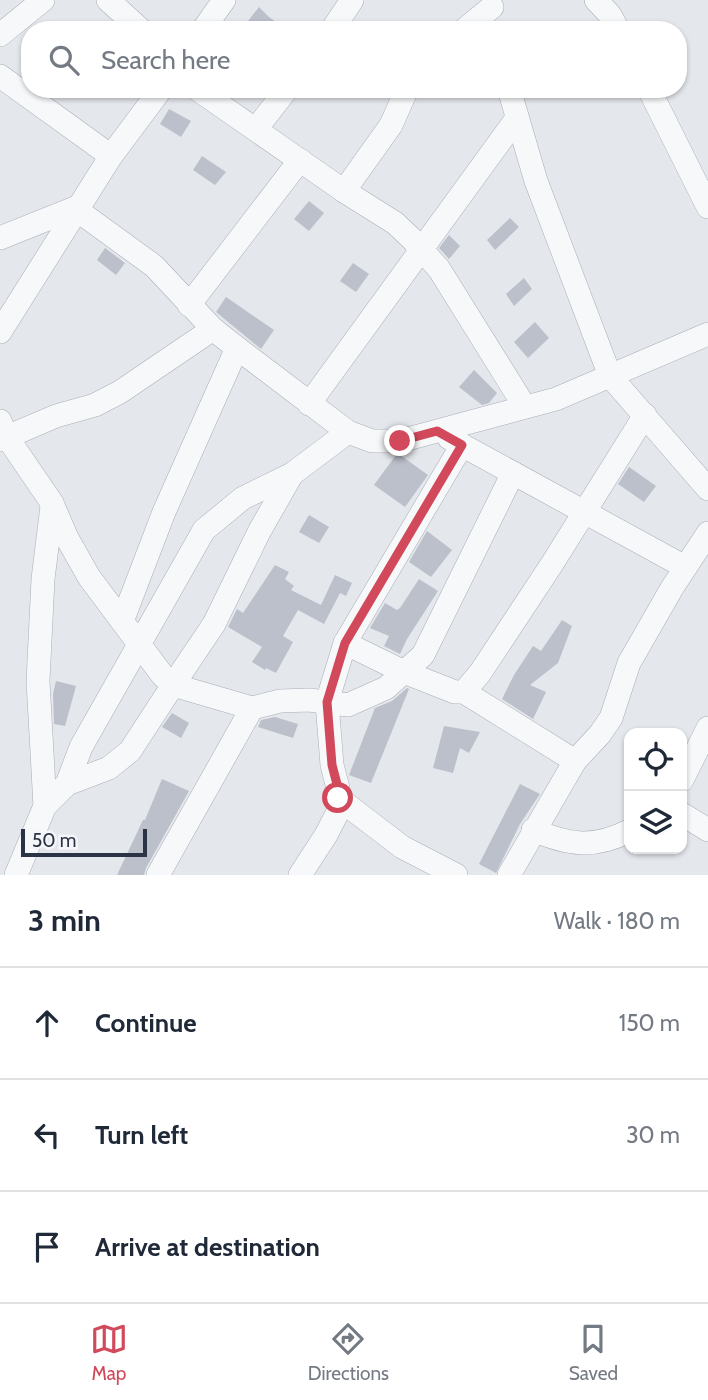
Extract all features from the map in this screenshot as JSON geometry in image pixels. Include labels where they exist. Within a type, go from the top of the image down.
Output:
[{"type":"street","points":[[0,35],[43,0]]},
{"type":"street","points":[[108,0],[131,21]]},
{"type":"street","points":[[209,21],[224,0]]},
{"type":"street","points":[[337,21],[352,0]]},
{"type":"street","points":[[596,0],[613,21]]},
{"type":"street","points":[[0,76],[21,91]]},
{"type":"street","points":[[31,98],[111,156]]},
{"type":"street","points":[[0,332],[111,156],[154,98]]},
{"type":"street","points":[[210,98],[395,223],[422,249],[439,269],[525,407]]},
{"type":"street","points":[[256,130],[280,98]]},
{"type":"street","points":[[345,191],[391,125],[403,98]]},
{"type":"street","points":[[511,98],[536,181],[610,376],[708,489]]},
{"type":"street","points":[[654,98],[708,207]]},
{"type":"street","points":[[309,404],[517,118]]},
{"type":"street","points":[[189,305],[300,160]]},
{"type":"street","points":[[0,238],[78,208]]},
{"type":"street","points":[[78,208],[154,266],[213,329],[348,432],[372,441],[400,441],[556,399],[708,334]]},
{"type":"street","points":[[213,329],[120,392],[95,405],[3,433],[52,503],[67,538],[89,577],[163,676],[173,685],[252,708],[280,701],[309,700],[348,705],[386,688],[423,655],[513,474]]},
{"type":"street","points":[[123,620],[164,512],[237,348]]},
{"type":"street","points":[[464,692],[480,673],[645,415]]},
{"type":"street","points":[[437,431],[685,567]]},
{"type":"street","points":[[67,784],[80,747],[204,530],[243,498],[292,474],[348,432]]},
{"type":"street","points":[[300,875],[340,808],[332,765],[327,702],[345,643],[462,445]]},
{"type":"street","points":[[16,875],[45,806],[67,784],[109,768],[130,751],[214,624],[259,531],[292,474]]},
{"type":"street","points":[[45,806],[38,681],[43,579],[52,503]]},
{"type":"street","points":[[509,875],[575,761],[611,718],[629,663],[708,533]]},
{"type":"street","points":[[345,643],[404,672],[455,692],[464,692],[575,761]]},
{"type":"street","points":[[158,875],[252,708]]},
{"type":"street","points":[[687,770],[708,728]]},
{"type":"street","points":[[338,798],[402,847],[456,875]]},
{"type":"street","points":[[687,817],[708,830]]},
{"type":"street","points":[[533,830],[557,840],[583,844],[610,841],[624,834]]},
{"type":"building","points":[[259,7],[275,21],[248,21]]},
{"type":"building","points":[[169,109],[191,121],[181,137],[160,124]]},
{"type":"building","points":[[202,156],[226,172],[215,185],[193,170]]},
{"type":"building","points":[[309,201],[324,213],[309,231],[294,219]]},
{"type":"building","points":[[510,218],[519,227],[495,250],[487,240]]},
{"type":"building","points":[[449,235],[460,246],[449,259],[439,248]]},
{"type":"building","points":[[105,248],[125,263],[116,275],[97,260]]},
{"type":"building","points":[[353,263],[369,274],[356,292],[340,281]]},
{"type":"building","points":[[524,278],[532,289],[514,306],[506,294]]},
{"type":"building","points":[[226,297],[274,330],[261,349],[216,312]]},
{"type":"building","points":[[535,322],[549,338],[528,358],[514,342]]},
{"type":"building","points":[[474,370],[497,393],[489,403],[482,405],[459,387]]},
{"type":"building","points":[[396,455],[400,455],[428,475],[405,507],[374,485]]},
{"type":"building","points":[[629,467],[656,486],[644,502],[618,484]]},
{"type":"building","points":[[309,515],[329,527],[319,543],[299,532]]},
{"type":"building","points":[[427,531],[452,550],[431,577],[409,562]]},
{"type":"building","points":[[275,565],[289,572],[285,579],[294,586],[291,590],[321,605],[335,575],[352,583],[346,596],[340,593],[324,624],[298,610],[283,636],[293,642],[276,673],[252,662],[262,647],[228,627],[237,609],[243,613]]},
{"type":"building","points":[[419,579],[438,591],[400,654],[384,646],[389,636],[370,628],[385,603],[397,610],[400,608]]},
{"type":"building","points":[[562,620],[572,626],[558,663],[530,685],[546,692],[533,719],[502,699],[533,646],[541,651]]},
{"type":"building","points":[[56,681],[76,686],[65,726],[54,724],[53,694]]},
{"type":"building","points":[[409,689],[371,783],[349,775],[375,708],[392,701]]},
{"type":"building","points":[[172,713],[189,723],[181,738],[162,727]]},
{"type":"building","points":[[275,717],[298,724],[293,738],[258,727],[261,720]]},
{"type":"building","points":[[444,726],[480,732],[469,753],[460,748],[453,773],[433,768]]},
{"type":"building","points":[[162,779],[189,791],[144,875],[117,875],[145,820]]},
{"type":"building","points":[[520,784],[540,794],[520,824],[496,873],[479,864]]},
{"type":"route","points":[[338,798],[332,765],[327,702],[345,643],[462,445],[437,431],[400,441]]}]
